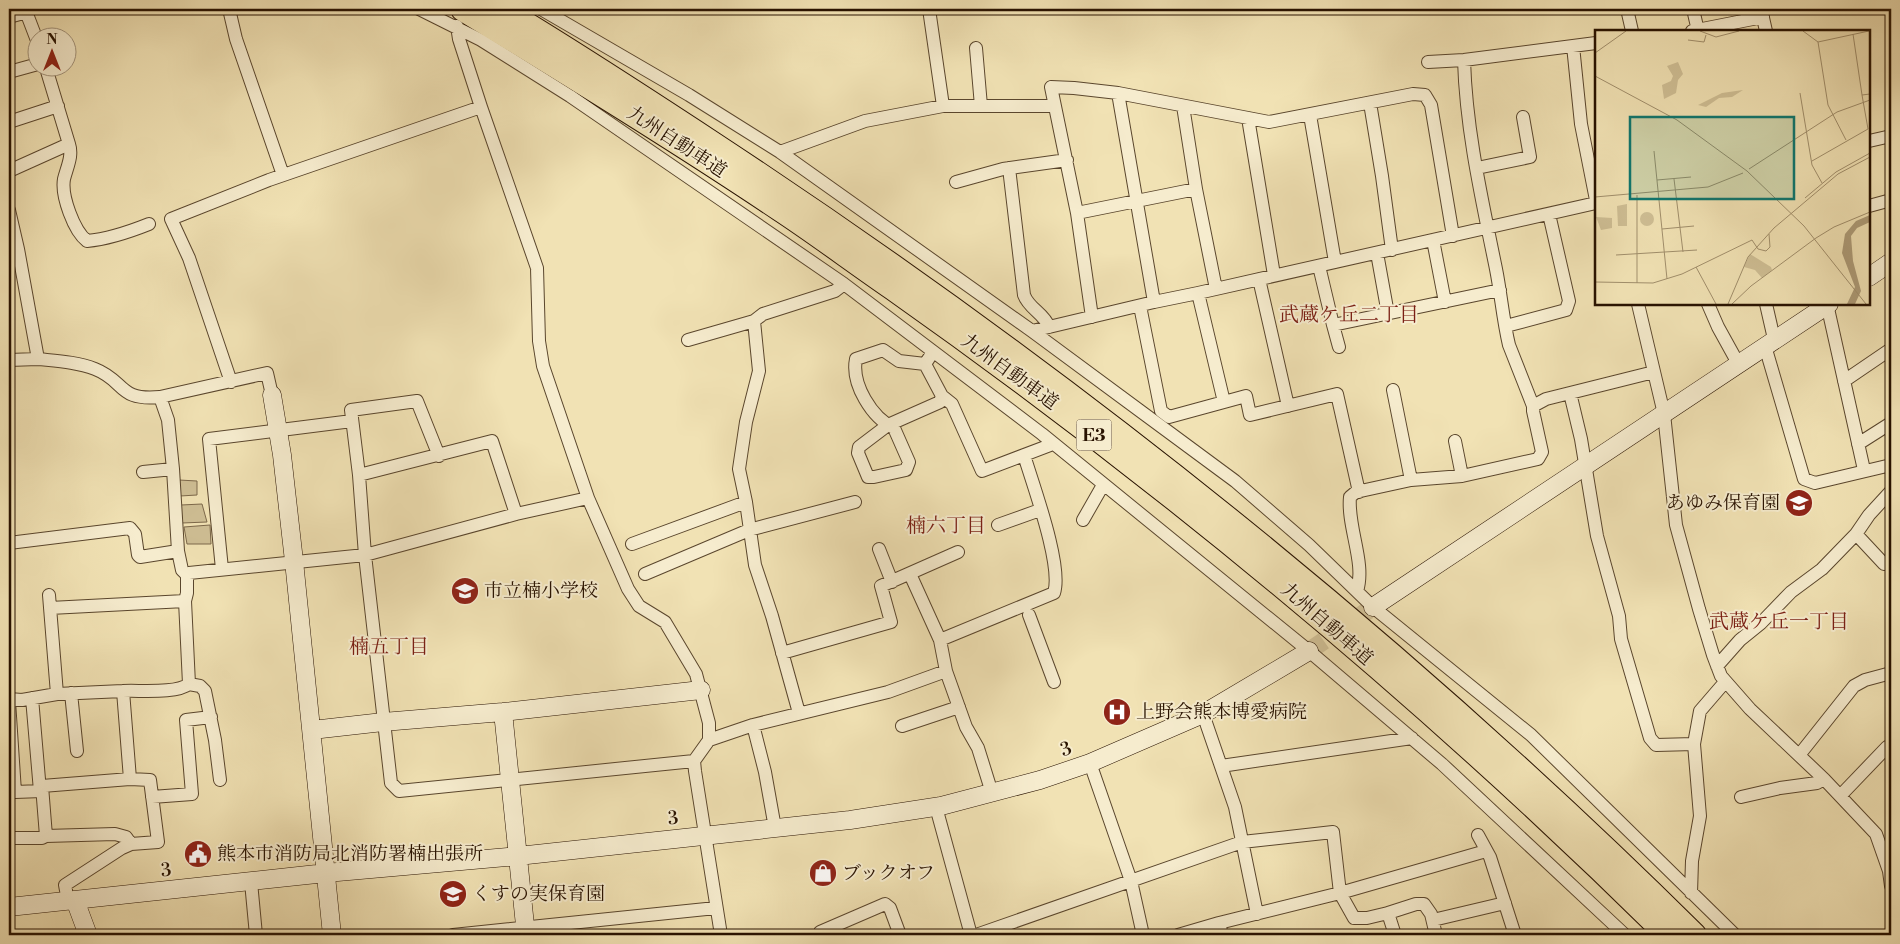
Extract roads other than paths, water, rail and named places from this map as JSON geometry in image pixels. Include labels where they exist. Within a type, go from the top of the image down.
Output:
[{"type":"highway","name":"九州自動車道","points":[[501,9],[587,62],[799,200],[967,318],[1138,447],[1256,541],[1376,642],[1568,813],[1694,935]]},
{"type":"highway","name":"九州自動車道","points":[[460,18],[589,85],[782,210],[1016,375],[1227,540],[1347,640],[1472,751],[1611,879],[1668,935]]},
{"type":"street","points":[[229,9],[236,39],[283,176]]},
{"type":"street","points":[[419,9],[460,18],[844,284],[1053,444],[1309,651],[1412,738],[1449,770],[1625,935]]},
{"type":"street","points":[[541,9],[689,95],[780,152],[1032,331],[1235,481],[1309,545],[1373,607],[1531,735],[1735,935]]},
{"type":"street","points":[[929,9],[943,106]]},
{"type":"street","points":[[1626,9],[1632,30]]},
{"type":"street","points":[[1693,9],[1696,30]]},
{"type":"street","points":[[9,17],[26,10],[33,28]]},
{"type":"street","points":[[1700,30],[1762,13],[1766,30]]},
{"type":"street","points":[[460,18],[459,39],[481,108],[538,268],[539,341],[543,366],[588,498],[628,590],[639,606],[665,622],[696,674],[701,690],[709,722],[709,740],[694,762],[704,836],[721,935]]},
{"type":"street","points":[[1428,62],[1464,60],[1595,43]]},
{"type":"street","points":[[1573,46],[1581,124],[1595,197]]},
{"type":"street","points":[[976,48],[981,106]]},
{"type":"street","points":[[1357,591],[1360,584],[1349,509],[1350,497],[1358,492],[1411,480],[1462,476],[1538,460],[1542,452],[1533,406],[1509,345],[1470,132],[1464,60]]},
{"type":"street","points":[[9,72],[28,67]]},
{"type":"street","points":[[49,78],[69,144],[70,156],[64,182],[64,192],[70,215],[82,237],[87,241],[95,240],[123,234],[149,224]]},
{"type":"street","points":[[1092,317],[1077,213],[1052,87],[1118,93],[1270,122],[1413,94],[1425,96],[1429,100],[1453,236]]},
{"type":"street","points":[[1118,93],[1154,302]]},
{"type":"street","points":[[1370,102],[1392,250]]},
{"type":"street","points":[[9,122],[58,106]]},
{"type":"street","points":[[780,152],[865,121],[943,106],[1055,106]]},
{"type":"street","points":[[1183,106],[1196,189],[1216,289]]},
{"type":"street","points":[[231,382],[189,258],[171,219],[283,176],[481,108]]},
{"type":"street","points":[[1310,115],[1335,262]]},
{"type":"street","points":[[1477,168],[1530,157],[1523,117]]},
{"type":"street","points":[[1248,118],[1274,275]]},
{"type":"street","points":[[1870,141],[1891,136]]},
{"type":"street","points":[[9,171],[69,144]]},
{"type":"street","points":[[956,182],[1009,168],[1067,160]]},
{"type":"street","points":[[1009,168],[1024,295],[1027,302],[1045,318],[1049,327]]},
{"type":"street","points":[[1077,213],[1196,189]]},
{"type":"street","points":[[1870,206],[1891,200]]},
{"type":"street","points":[[1032,331],[1154,302],[1198,294],[1260,278],[1488,229],[1595,202]]},
{"type":"street","points":[[9,210],[38,359]]},
{"type":"street","points":[[1506,326],[1566,310],[1569,301],[1549,214]]},
{"type":"street","points":[[1433,240],[1445,302]]},
{"type":"street","points":[[1376,253],[1388,314]]},
{"type":"street","points":[[1870,277],[1891,262]]},
{"type":"street","points":[[1319,266],[1339,347]]},
{"type":"street","points":[[1260,278],[1288,406]]},
{"type":"street","points":[[688,340],[754,321],[763,314],[835,291],[844,284]]},
{"type":"street","points":[[1333,325],[1500,290]]},
{"type":"street","points":[[1198,294],[1224,402]]},
{"type":"street","points":[[1638,305],[1664,414],[1676,525],[1698,609],[1717,666],[1725,682],[1750,709],[1824,778],[1876,834],[1889,870],[1891,886]]},
{"type":"street","points":[[1708,305],[1718,327],[1739,364]]},
{"type":"street","points":[[1766,305],[1770,343],[1804,479],[1815,483],[1891,465]]},
{"type":"street","points":[[1373,607],[1827,305]]},
{"type":"street","points":[[1828,305],[1864,470]]},
{"type":"street","points":[[1140,306],[1161,411],[1169,417],[1246,396],[1250,415],[1336,394],[1358,492]]},
{"type":"street","points":[[754,321],[759,371],[746,422],[739,469],[755,565],[799,713]]},
{"type":"street","points":[[1844,380],[1891,349]]},
{"type":"street","points":[[925,364],[899,361],[883,350],[856,359],[854,367],[863,399],[888,425],[894,428],[909,462],[906,470],[874,478],[868,477],[858,453],[859,447],[888,425],[940,402],[942,396]]},
{"type":"street","points":[[925,364],[933,352]]},
{"type":"street","points":[[9,360],[38,359],[96,369],[107,375],[123,391],[144,399],[267,373],[279,429],[332,935]]},
{"type":"street","points":[[925,364],[942,396],[952,404],[982,471],[1053,444]]},
{"type":"street","points":[[1533,406],[1546,399],[1654,372]]},
{"type":"street","points":[[1394,390],[1411,480]]},
{"type":"street","points":[[1570,393],[1582,439],[1597,536],[1619,616],[1621,639],[1650,738],[1656,745],[1694,744]]},
{"type":"street","points":[[160,397],[168,420],[178,551],[182,570],[187,575],[185,601],[189,684]]},
{"type":"street","points":[[439,456],[418,401],[351,410],[359,475],[365,555],[391,783],[399,791],[694,762]]},
{"type":"street","points":[[222,569],[209,439],[352,421]]},
{"type":"street","points":[[1858,444],[1891,423]]},
{"type":"street","points":[[359,475],[492,441],[516,514]]},
{"type":"street","points":[[1455,441],[1462,476]]},
{"type":"street","points":[[940,640],[1054,593],[1056,586],[1054,557],[1024,455]]},
{"type":"street","points":[[143,472],[173,469]]},
{"type":"street","points":[[1083,520],[1103,485]]},
{"type":"street","points":[[1717,666],[1740,640],[1761,623],[1791,592],[1822,569],[1856,534],[1869,515],[1891,491]]},
{"type":"street","points":[[187,575],[189,573],[222,569],[365,555],[516,514],[588,498]]},
{"type":"street","points":[[632,544],[746,502]]},
{"type":"street","points":[[644,574],[749,530],[855,502]]},
{"type":"street","points":[[998,525],[1040,510]]},
{"type":"street","points":[[9,543],[130,528],[136,534],[138,555],[140,557],[178,551]]},
{"type":"street","points":[[1856,534],[1884,564]]},
{"type":"street","points":[[879,549],[892,582]]},
{"type":"street","points":[[782,653],[891,622],[882,586],[958,552]]},
{"type":"street","points":[[910,574],[940,640],[946,671],[966,728],[978,748],[992,793]]},
{"type":"street","points":[[56,694],[50,602],[185,601]]},
{"type":"street","points":[[1029,615],[1054,682]]},
{"type":"street","name":"3","points":[[9,907],[326,873],[518,856],[704,836],[850,820],[936,807],[1040,780],[1090,763],[1203,714],[1309,651]]},
{"type":"street","points":[[709,740],[753,725],[888,692],[946,671]]},
{"type":"street","points":[[1801,756],[1800,754],[1854,686],[1865,680],[1891,674]]},
{"type":"street","points":[[1691,893],[1692,861],[1700,816],[1694,744],[1700,710],[1725,682]]},
{"type":"street","points":[[41,791],[15,792],[9,700],[71,693],[174,689],[184,688],[189,684],[200,686],[205,691],[211,717],[220,780]]},
{"type":"street","points":[[312,730],[503,712],[701,690]]},
{"type":"street","points":[[123,691],[130,779]]},
{"type":"street","points":[[71,693],[78,751]]},
{"type":"street","points":[[32,698],[46,836]]},
{"type":"street","points":[[902,726],[959,707]]},
{"type":"street","points":[[503,712],[526,932]]},
{"type":"street","points":[[1203,714],[1235,807],[1257,914]]},
{"type":"street","points":[[152,797],[192,794],[186,720],[211,717]]},
{"type":"street","points":[[753,725],[765,772],[774,828]]},
{"type":"street","points":[[1221,766],[1412,738]]},
{"type":"street","points":[[1840,796],[1887,747]]},
{"type":"street","points":[[1090,763],[1131,881],[1143,935]]},
{"type":"street","points":[[1741,797],[1780,788],[1817,783],[1824,778]]},
{"type":"street","points":[[41,791],[42,786],[130,779],[150,780],[158,842],[131,844],[108,856],[65,885],[88,935]]},
{"type":"street","points":[[936,807],[971,935]]},
{"type":"street","points":[[983,934],[1242,842],[1333,832],[1340,893],[1354,918],[1367,918],[1421,904],[1429,909],[1436,935]]},
{"type":"street","points":[[9,838],[115,834],[126,837],[131,844]]},
{"type":"street","points":[[1478,835],[1490,857],[1515,935]]},
{"type":"street","points":[[1178,935],[1220,929],[1257,914],[1340,893],[1486,851]]},
{"type":"street","points":[[251,882],[256,935]]},
{"type":"street","points":[[1433,920],[1505,903]]},
{"type":"street","points":[[819,935],[820,932],[885,904],[890,908],[900,935]]},
{"type":"street","points":[[453,935],[526,932],[716,908]]},
{"type":"street","points":[[1388,913],[1395,935]]},
{"type":"tunnel","points":[[1309,651],[1373,607]]},
{"type":"place","name":"あゆみ保育園","points":[[1799,503]]},
{"type":"place","name":"市立楠小学校","points":[[465,591]]},
{"type":"place","name":"上野会熊本博愛病院","points":[[1117,712]]},
{"type":"place","name":"熊本市消防局北消防署楠出張所","points":[[198,854]]},
{"type":"place","name":"ブックオフ","points":[[823,873]]},
{"type":"place","name":"くすの実保育園","points":[[453,894]]},
{"type":"district","name":"武蔵ケ丘二丁目","points":[[1349,315]]},
{"type":"district","name":"楠六丁目","points":[[946,526]]},
{"type":"district","name":"武蔵ケ丘一丁目","points":[[1779,622]]},
{"type":"district","name":"楠五丁目","points":[[389,647]]}]
